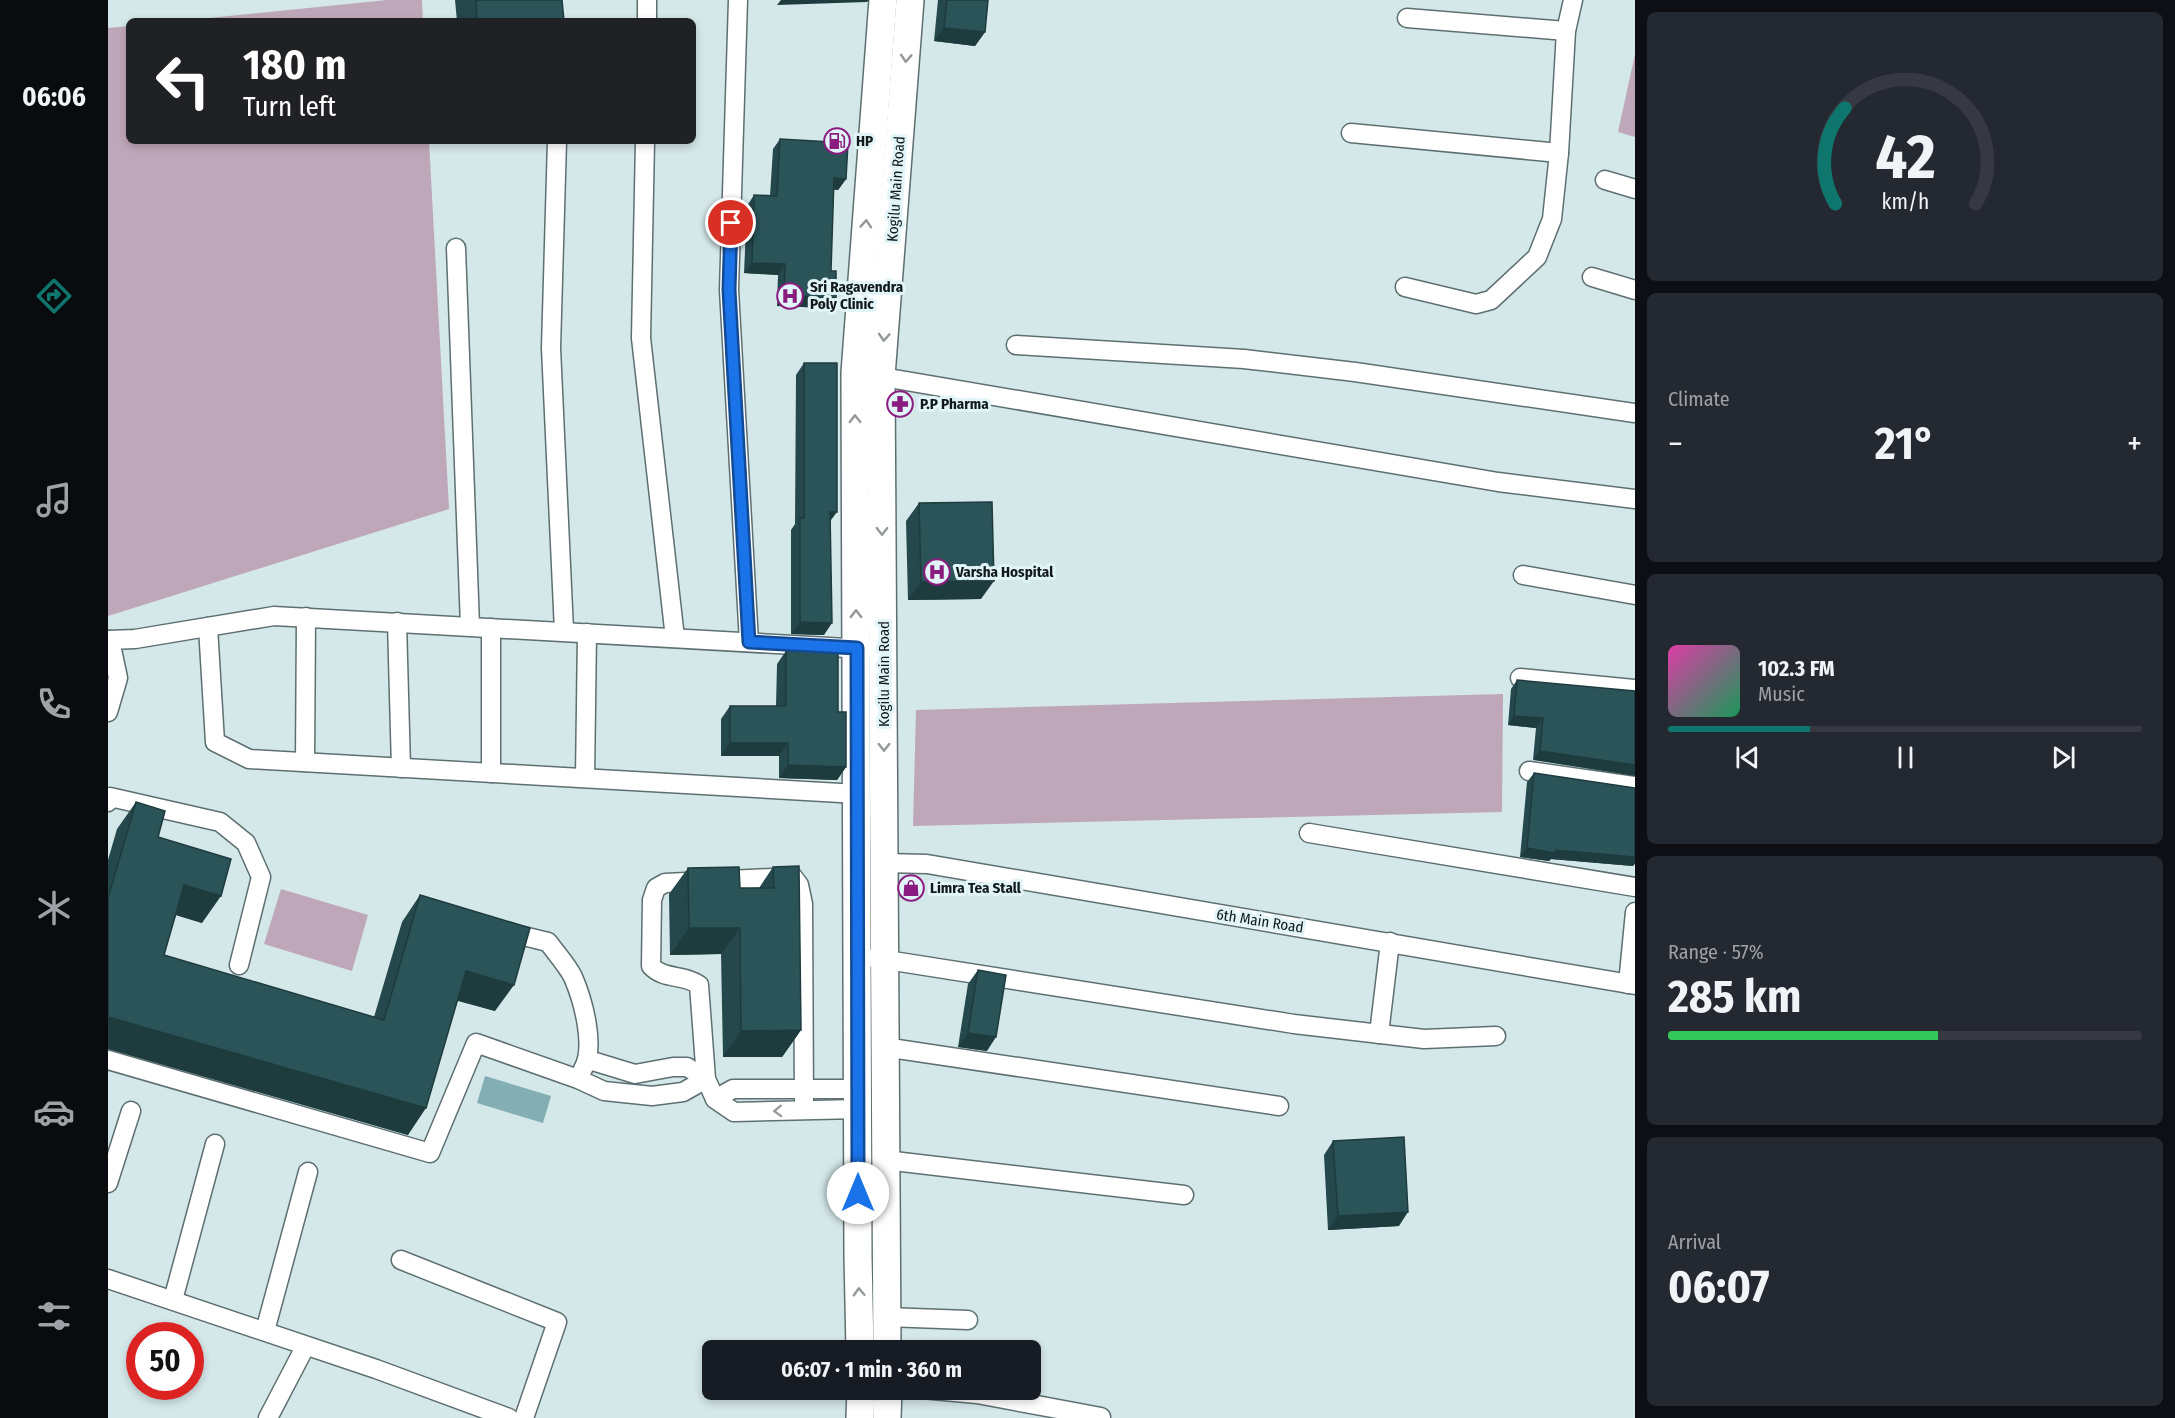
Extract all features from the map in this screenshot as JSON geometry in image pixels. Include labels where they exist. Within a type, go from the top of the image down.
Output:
[{"type":"main road","name":"Kogilu Main Road","points":[[860,1340],[855,373],[883,0]]},
{"type":"main road","name":"Kogilu Main Road","points":[[887,1340],[881,376],[910,0]]},
{"type":"main road","points":[[860,1418],[861,1400]]},
{"type":"main road","points":[[887,1418],[888,1400]]},
{"type":"street","points":[[647,0],[647,18]]},
{"type":"street","points":[[738,0],[729,290],[749,642]]},
{"type":"street","points":[[1405,288],[1476,304],[1491,300],[1537,257],[1552,219],[1559,153],[1566,31],[1573,0]]},
{"type":"street","points":[[1407,18],[1566,31]]},
{"type":"street","points":[[1351,133],[1559,153]]},
{"type":"street","points":[[557,144],[551,348],[564,632]]},
{"type":"street","points":[[645,144],[641,338],[675,638]]},
{"type":"street","points":[[1605,180],[1635,189]]},
{"type":"street","points":[[456,248],[470,626]]},
{"type":"street","points":[[1592,278],[1635,290]]},
{"type":"street","points":[[1016,345],[1244,359],[1355,372],[1635,413]]},
{"type":"street","points":[[855,373],[1498,482],[1635,499]]},
{"type":"street","points":[[1523,575],[1635,595]]},
{"type":"street","points":[[108,712],[118,678],[109,640],[135,639],[274,616],[884,651]]},
{"type":"street","points":[[304,762],[306,617]]},
{"type":"street","points":[[397,622],[401,768]]},
{"type":"street","points":[[208,627],[215,742],[249,759],[858,794]]},
{"type":"street","points":[[491,628],[491,773]]},
{"type":"street","points":[[585,778],[587,633]]},
{"type":"street","points":[[1520,678],[1635,689]]},
{"type":"street","points":[[1529,771],[1635,786]]},
{"type":"street","points":[[109,798],[220,822],[246,843],[261,877],[239,965]]},
{"type":"street","points":[[1309,833],[1635,887]]},
{"type":"street","name":"6th Main Road","points":[[885,863],[927,864],[1631,984]]},
{"type":"street","points":[[804,1110],[803,904],[799,885],[794,877],[665,883],[656,888],[652,900],[651,966],[658,974],[692,980],[699,985],[706,1079],[714,1099],[734,1112],[804,1110],[858,1099]]},
{"type":"street","points":[[1631,984],[1635,912]]},
{"type":"street","points":[[484,926],[548,942],[572,976],[586,1015],[589,1060],[578,1079]]},
{"type":"street","points":[[1379,1034],[1389,942]]},
{"type":"street","points":[[858,956],[1294,1024],[1424,1039],[1496,1036]]},
{"type":"street","points":[[108,1060],[430,1153],[476,1043],[578,1079],[604,1091],[652,1096],[683,1092],[706,1079]]},
{"type":"street","points":[[884,1047],[1279,1106]]},
{"type":"street","points":[[589,1060],[635,1074],[673,1066],[687,1067],[706,1079]]},
{"type":"street","points":[[714,1099],[733,1089],[804,1089],[858,1099]]},
{"type":"street","points":[[108,1183],[131,1111]]},
{"type":"street","points":[[173,1300],[215,1144]]},
{"type":"street","points":[[885,1160],[1184,1196]]},
{"type":"street","points":[[265,1331],[308,1172]]},
{"type":"street","points":[[401,1260],[557,1322],[524,1418]]},
{"type":"street","points":[[108,1279],[376,1369],[509,1418]]},
{"type":"street","points":[[886,1317],[968,1320]]},
{"type":"street","points":[[268,1418],[305,1347]]},
{"type":"street","points":[[1009,1400],[1101,1417]]},
{"type":"shaded area","points":[[387,0],[422,0],[423,18],[209,18]]},
{"type":"shaded area","points":[[126,26],[126,144],[429,144],[449,509],[108,616],[108,28]]},
{"type":"shaded area","points":[[1635,54],[1635,137],[1618,132]]},
{"type":"shaded area","points":[[1503,694],[1502,812],[913,826],[916,710]]},
{"type":"shaded area","points":[[281,889],[368,915],[352,971],[264,944]]},
{"type":"water","points":[[485,1076],[551,1096],[543,1123],[477,1103]]},
{"type":"building","points":[[476,0],[562,0],[564,18],[477,18]]},
{"type":"building","points":[[947,0],[988,0],[985,32],[944,28]]},
{"type":"building","points":[[780,139],[848,143],[846,179],[834,178],[831,271],[836,271],[836,298],[784,295],[785,264],[752,263],[754,195],[777,196]]},
{"type":"building","points":[[804,363],[837,363],[837,512],[830,512],[832,623],[800,622],[800,518],[804,518]]},
{"type":"building","points":[[992,502],[994,581],[921,582],[919,503]]},
{"type":"building","points":[[801,643],[833,645],[833,651],[838,651],[838,712],[846,712],[846,767],[788,765],[788,743],[730,743],[730,706],[786,706],[786,651],[801,651]]},
{"type":"building","points":[[1517,680],[1635,691],[1635,765],[1540,751],[1543,718],[1514,716]]},
{"type":"building","points":[[1534,773],[1635,788],[1635,857],[1556,850],[1555,853],[1527,848]]},
{"type":"building","points":[[136,802],[165,811],[158,837],[231,859],[221,896],[184,885],[164,955],[384,1020],[420,895],[530,928],[514,985],[466,971],[426,1108],[108,1017],[108,898]]},
{"type":"building","points":[[799,866],[801,1030],[741,1031],[740,928],[689,928],[688,868],[739,867],[740,888],[774,888],[773,867]]},
{"type":"building","points":[[978,970],[1006,975],[996,1037],[968,1033]]},
{"type":"building","points":[[1404,1137],[1408,1212],[1338,1216],[1333,1141]]},
{"type":"place","name":"HP","points":[[837,141]]},
{"type":"place","name":"Sri Ragavendra Poly Clinic","points":[[790,296]]},
{"type":"place","name":"P.P Pharma","points":[[900,404]]},
{"type":"place","name":"Varsha Hospital","points":[[937,572]]},
{"type":"place","name":"Limra Tea Stall","points":[[911,888]]},
{"type":"route","points":[[731,223],[729,290],[749,642],[857,648],[858,1193]]}]
